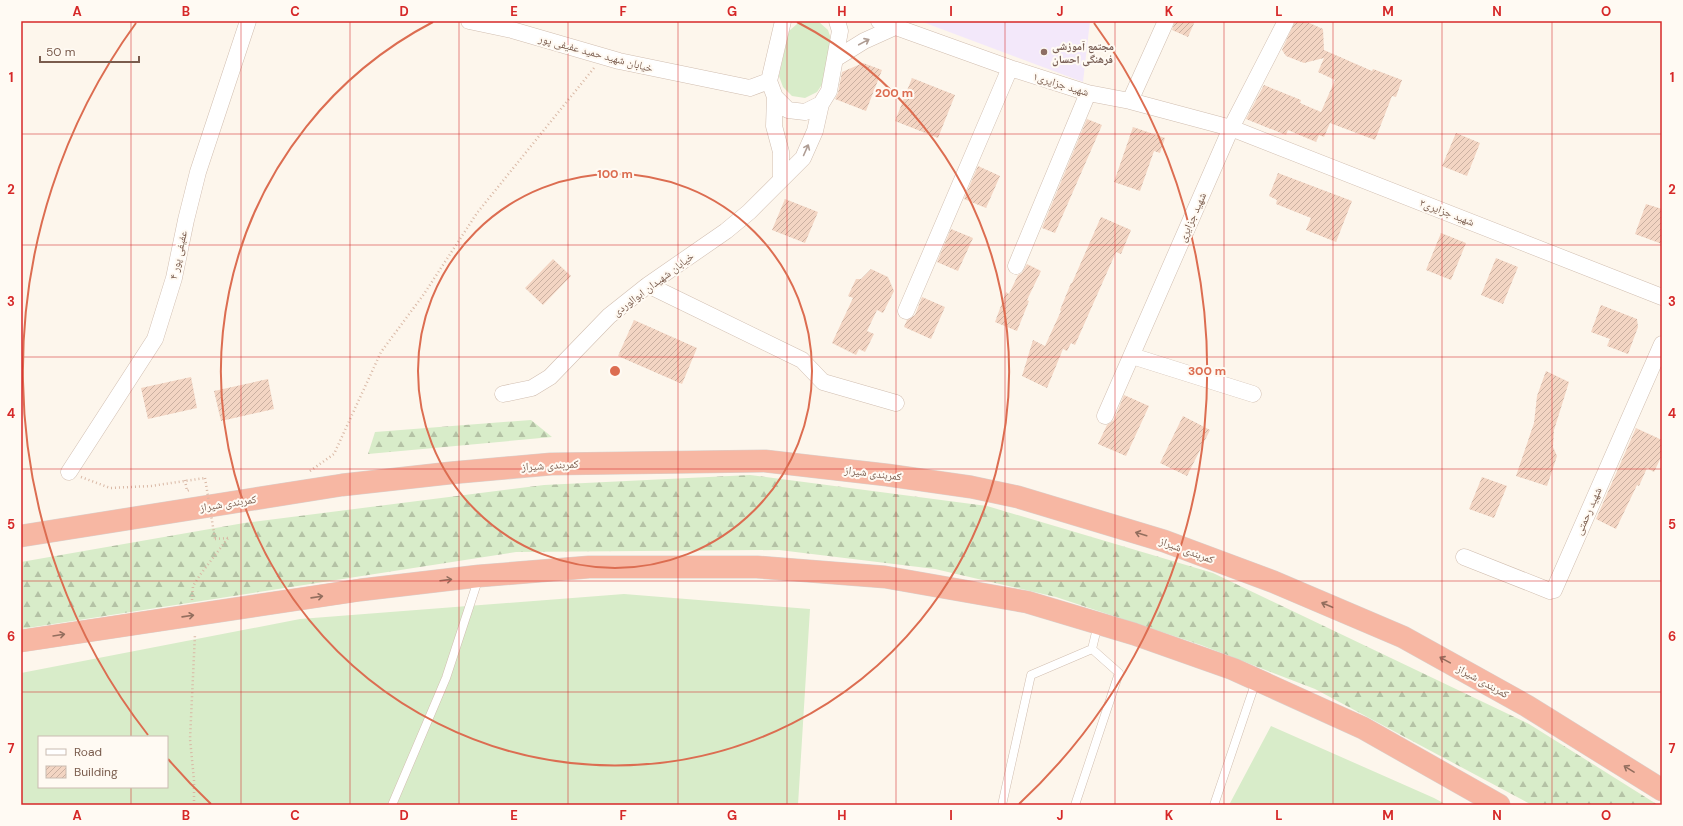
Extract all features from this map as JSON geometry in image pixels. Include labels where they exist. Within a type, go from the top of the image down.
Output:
[{"type":"highway","name":"کمربندی شیراز","points":[[21,536],[342,485],[551,464],[765,461],[888,474],[971,487],[1025,499],[1164,541],[1274,582],[1403,637],[1527,706],[1662,790]]},
{"type":"highway","points":[[21,641],[360,590],[479,576],[589,567],[757,566],[885,577],[1027,602],[1134,634],[1233,669],[1363,728],[1500,805]]},
{"type":"street","name":"عفیفی پور ۴","points":[[69,472],[155,339],[174,278],[198,172],[248,21]]},
{"type":"street","name":"خیابان شهید حمید عفیفی پور","points":[[469,21],[513,26],[603,56],[750,88],[769,81]]},
{"type":"street","points":[[781,180],[781,152],[774,126],[775,97],[769,81],[783,21]]},
{"type":"street","name":"خیابان شهیدان ابوالوردی","points":[[503,394],[532,388],[550,377],[609,316],[648,285],[726,231],[749,212],[803,158],[815,131],[822,104],[829,91],[840,31],[837,21]]},
{"type":"street","name":"شهید جزایری۱","points":[[879,21],[1010,68],[1088,93],[1130,101],[1231,128]]},
{"type":"street","points":[[1130,101],[1166,21]]},
{"type":"street","name":"شهید جزایری","points":[[1105,416],[1231,128],[1286,21]]},
{"type":"street","points":[[835,60],[864,41],[896,27]]},
{"type":"street","points":[[906,311],[1010,68]]},
{"type":"street","points":[[1016,266],[1088,93]]},
{"type":"street","points":[[775,97],[788,110],[805,112],[822,104]]},
{"type":"street","name":"شهید جزایری۲","points":[[1231,128],[1662,297]]},
{"type":"street","points":[[648,285],[802,360],[823,382],[896,402]]},
{"type":"street","name":"شهید رحمتی","points":[[1464,557],[1550,591],[1554,590],[1662,344]]},
{"type":"street","points":[[1132,356],[1253,394]]},
{"type":"lane","points":[[392,805],[446,678],[479,576]]},
{"type":"lane","points":[[1092,649],[1098,624]]},
{"type":"lane","points":[[1002,805],[1031,675],[1092,649]]},
{"type":"lane","points":[[1075,805],[1119,673],[1092,649]]},
{"type":"lane","points":[[1214,805],[1257,680]]},
{"type":"path","points":[[306,472],[313,470],[334,454],[381,352],[424,294],[477,213],[603,56]]},
{"type":"path","points":[[69,472],[110,488],[151,486],[205,478],[215,539],[228,538],[193,586],[192,603]]},
{"type":"path","points":[[185,480],[187,491],[194,490]]},
{"type":"path","points":[[201,488],[209,487]]},
{"type":"path","points":[[194,805],[194,780],[190,739],[195,634]]},
{"type":"shaded area","name":"مجتمع آموزشی فرهنگی احسان","points":[[920,21],[1090,21],[1083,82]]},
{"type":"green space","points":[[804,21],[819,22],[828,30],[831,39],[823,83],[817,92],[805,98],[792,96],[783,87],[779,76],[789,31],[797,24]]},
{"type":"green space","points":[[531,420],[552,437],[368,454],[375,432]]},
{"type":"green space","points":[[750,475],[987,506],[1213,573],[1529,724],[1658,805],[1532,805],[1315,689],[1201,645],[1056,597],[935,569],[779,550],[516,552],[21,629],[21,562],[244,523],[544,485]]},
{"type":"green space","points":[[624,594],[810,609],[798,805],[21,805],[21,673],[300,619]]},
{"type":"green space","points":[[1271,726],[1434,798],[1447,805],[1229,805]]},
{"type":"building","points":[[1175,21],[1195,21],[1188,37],[1172,30]]},
{"type":"building","points":[[1295,21],[1305,21],[1323,29],[1324,50],[1372,71],[1373,69],[1402,80],[1396,97],[1392,96],[1375,140],[1330,123],[1324,137],[1319,135],[1316,142],[1288,130],[1286,135],[1246,119],[1264,85],[1301,100],[1300,103],[1321,112],[1335,80],[1318,72],[1324,58],[1304,63],[1286,56],[1282,50]]},
{"type":"building","points":[[863,63],[882,70],[866,111],[835,99],[838,93],[842,72]]},
{"type":"building","points":[[912,78],[955,95],[938,138],[895,121]]},
{"type":"building","points":[[1087,119],[1102,125],[1055,233],[1042,228]]},
{"type":"building","points":[[1133,127],[1165,138],[1160,153],[1154,151],[1140,191],[1114,182]]},
{"type":"building","points":[[1456,133],[1480,143],[1467,176],[1442,166]]},
{"type":"building","points":[[978,166],[1000,176],[986,208],[964,199]]},
{"type":"building","points":[[1278,173],[1352,201],[1336,242],[1306,230],[1311,218],[1276,204],[1277,200],[1269,196]]},
{"type":"building","points":[[785,199],[818,212],[805,243],[772,230]]},
{"type":"building","points":[[1646,204],[1662,209],[1662,244],[1635,234]]},
{"type":"building","points":[[1101,217],[1131,230],[1121,254],[1116,252],[1075,345],[1071,343],[1067,351],[1063,349],[1047,388],[1022,376],[1033,340],[1045,346],[1061,311],[1060,310],[1071,283]]},
{"type":"building","points":[[951,229],[973,238],[958,271],[937,262]]},
{"type":"building","points":[[1441,233],[1466,243],[1451,280],[1426,270]]},
{"type":"building","points":[[1496,258],[1518,267],[1503,304],[1481,295]]},
{"type":"building","points":[[553,259],[571,276],[543,305],[525,288]]},
{"type":"building","points":[[1027,264],[1041,271],[1027,300],[1029,301],[1017,331],[995,322],[1006,292],[1009,294],[1018,275],[1022,273]]},
{"type":"building","points":[[871,269],[888,277],[894,291],[883,313],[877,310],[867,331],[874,334],[865,352],[859,349],[856,355],[832,343],[853,298],[848,296],[856,279],[861,279]]},
{"type":"building","points":[[922,297],[945,307],[931,339],[904,327],[907,320],[915,315]]},
{"type":"building","points":[[1601,305],[1637,319],[1638,327],[1628,354],[1607,346],[1610,339],[1591,332]]},
{"type":"building","points":[[634,320],[697,348],[682,384],[618,356]]},
{"type":"building","points":[[1546,371],[1569,382],[1554,430],[1553,447],[1557,456],[1547,486],[1516,476],[1534,423],[1537,396]]},
{"type":"building","points":[[191,377],[197,408],[148,419],[141,388]]},
{"type":"building","points":[[268,379],[274,409],[221,421],[214,391]]},
{"type":"building","points":[[1124,395],[1149,406],[1126,456],[1098,444],[1107,425],[1114,420]]},
{"type":"building","points":[[1183,416],[1210,430],[1187,476],[1160,463]]},
{"type":"building","points":[[1636,428],[1662,440],[1662,455],[1654,472],[1647,468],[1639,486],[1637,485],[1616,529],[1596,519]]},
{"type":"building","points":[[1482,477],[1507,486],[1494,518],[1469,509]]},
{"type":"place","name":"مجتمع آموزشی فرهنگی احسان","points":[[1044,52]]}]
